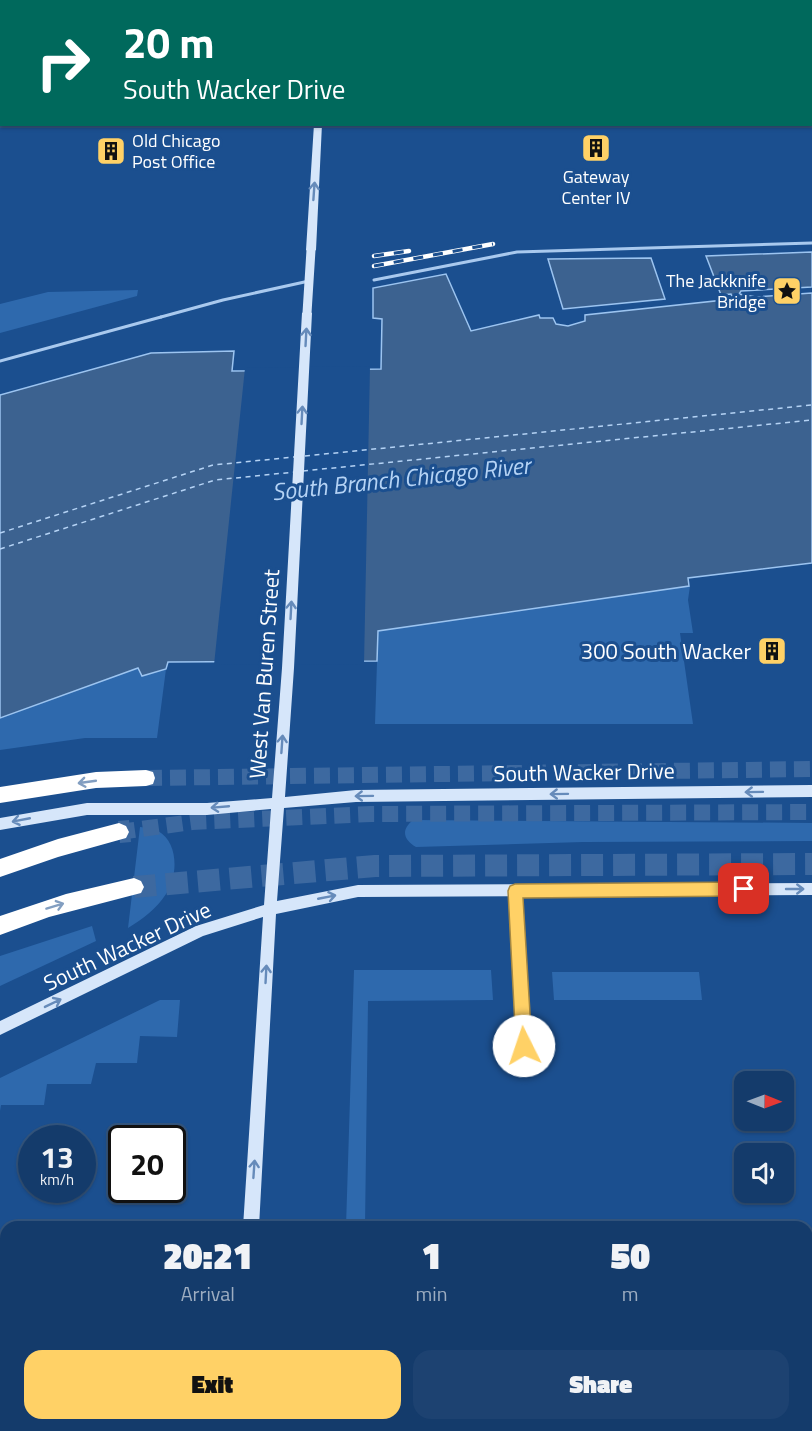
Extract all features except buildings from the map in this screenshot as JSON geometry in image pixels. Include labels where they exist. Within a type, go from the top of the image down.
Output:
[{"type":"highway","points":[[0,795],[96,780],[146,778]]},
{"type":"highway","points":[[0,868],[58,848],[119,832]]},
{"type":"highway","points":[[0,926],[22,916],[83,897],[134,887]]},
{"type":"main road","name":"West Van Buren Street","points":[[251,1221],[270,909],[288,668],[318,126]]},
{"type":"main road","name":"South Wacker Drive","points":[[0,824],[87,809],[207,808],[356,796],[812,791]]},
{"type":"main road","name":"South Wacker Drive","points":[[0,1028],[201,930],[270,909],[358,891],[812,889]]},
{"type":"lane","points":[[374,280],[517,252],[812,243]]},
{"type":"lane","points":[[0,361],[223,300],[309,281]]},
{"type":"lane","points":[[515,891],[524,1046]]},
{"type":"shaded area","points":[[138,290],[137,296],[0,333],[0,304],[48,292]]},
{"type":"shaded area","points":[[690,586],[688,600],[693,633],[680,633],[693,724],[375,724],[378,631]]},
{"type":"shaded area","points":[[138,668],[142,676],[166,669],[157,738],[85,738],[0,750],[0,718]]},
{"type":"shaded area","points":[[413,820],[812,823],[812,841],[583,842],[416,847],[408,841],[405,834]]},
{"type":"shaded area","points":[[140,827],[158,831],[170,843],[174,860],[173,878],[162,899],[149,913],[128,928]]},
{"type":"shaded area","points":[[92,926],[96,941],[0,986],[0,956]]},
{"type":"shaded area","points":[[354,970],[491,970],[493,1000],[368,1001],[365,1221],[346,1221]]},
{"type":"shaded area","points":[[552,972],[699,972],[702,1000],[554,1000]]},
{"type":"shaded area","points":[[160,1000],[180,1000],[177,1037],[140,1036],[137,1063],[96,1063],[91,1084],[47,1084],[44,1105],[1,1105],[0,1111],[0,1078]]},
{"type":"water","name":"South Branch Chicago River","points":[[812,252],[812,287],[741,291],[739,294],[756,297],[812,293],[812,563],[688,578],[689,586],[378,631],[377,661],[168,662],[166,669],[142,676],[138,668],[0,718],[0,395],[151,353],[234,351],[232,371],[381,369],[382,319],[373,318],[373,288],[446,274],[471,331],[539,315],[540,318],[553,318],[556,324],[568,326],[585,321],[585,315],[733,299],[731,294],[721,295],[706,256]]},
{"type":"water","points":[[651,258],[665,299],[563,309],[548,259]]},
{"type":"pier","points":[[370,366],[364,664],[214,665],[245,368]]},
{"type":"ferry route","points":[[305,456],[812,405]]},
{"type":"ferry route","points":[[303,471],[812,420]]},
{"type":"ferry route","points":[[0,533],[213,465],[294,457]]},
{"type":"ferry route","points":[[0,549],[215,480],[295,472]]},
{"type":"tunnel","points":[[146,778],[812,769]]},
{"type":"tunnel","points":[[130,831],[119,832],[192,822],[371,814],[812,812]]},
{"type":"tunnel","points":[[134,887],[375,866],[812,864]]},
{"type":"railway","points":[[374,266],[493,244]]},
{"type":"railway","points":[[374,256],[409,251]]},
{"type":"place","name":"Gateway Center IV","points":[[596,148]]},
{"type":"place","name":"Old Chicago Post Office","points":[[111,151]]},
{"type":"place","name":"The Jackknife Bridge","points":[[787,291]]},
{"type":"place","name":"300 South Wacker","points":[[772,651]]},
{"type":"route","points":[[524,1046],[515,891],[744,889]]}]
